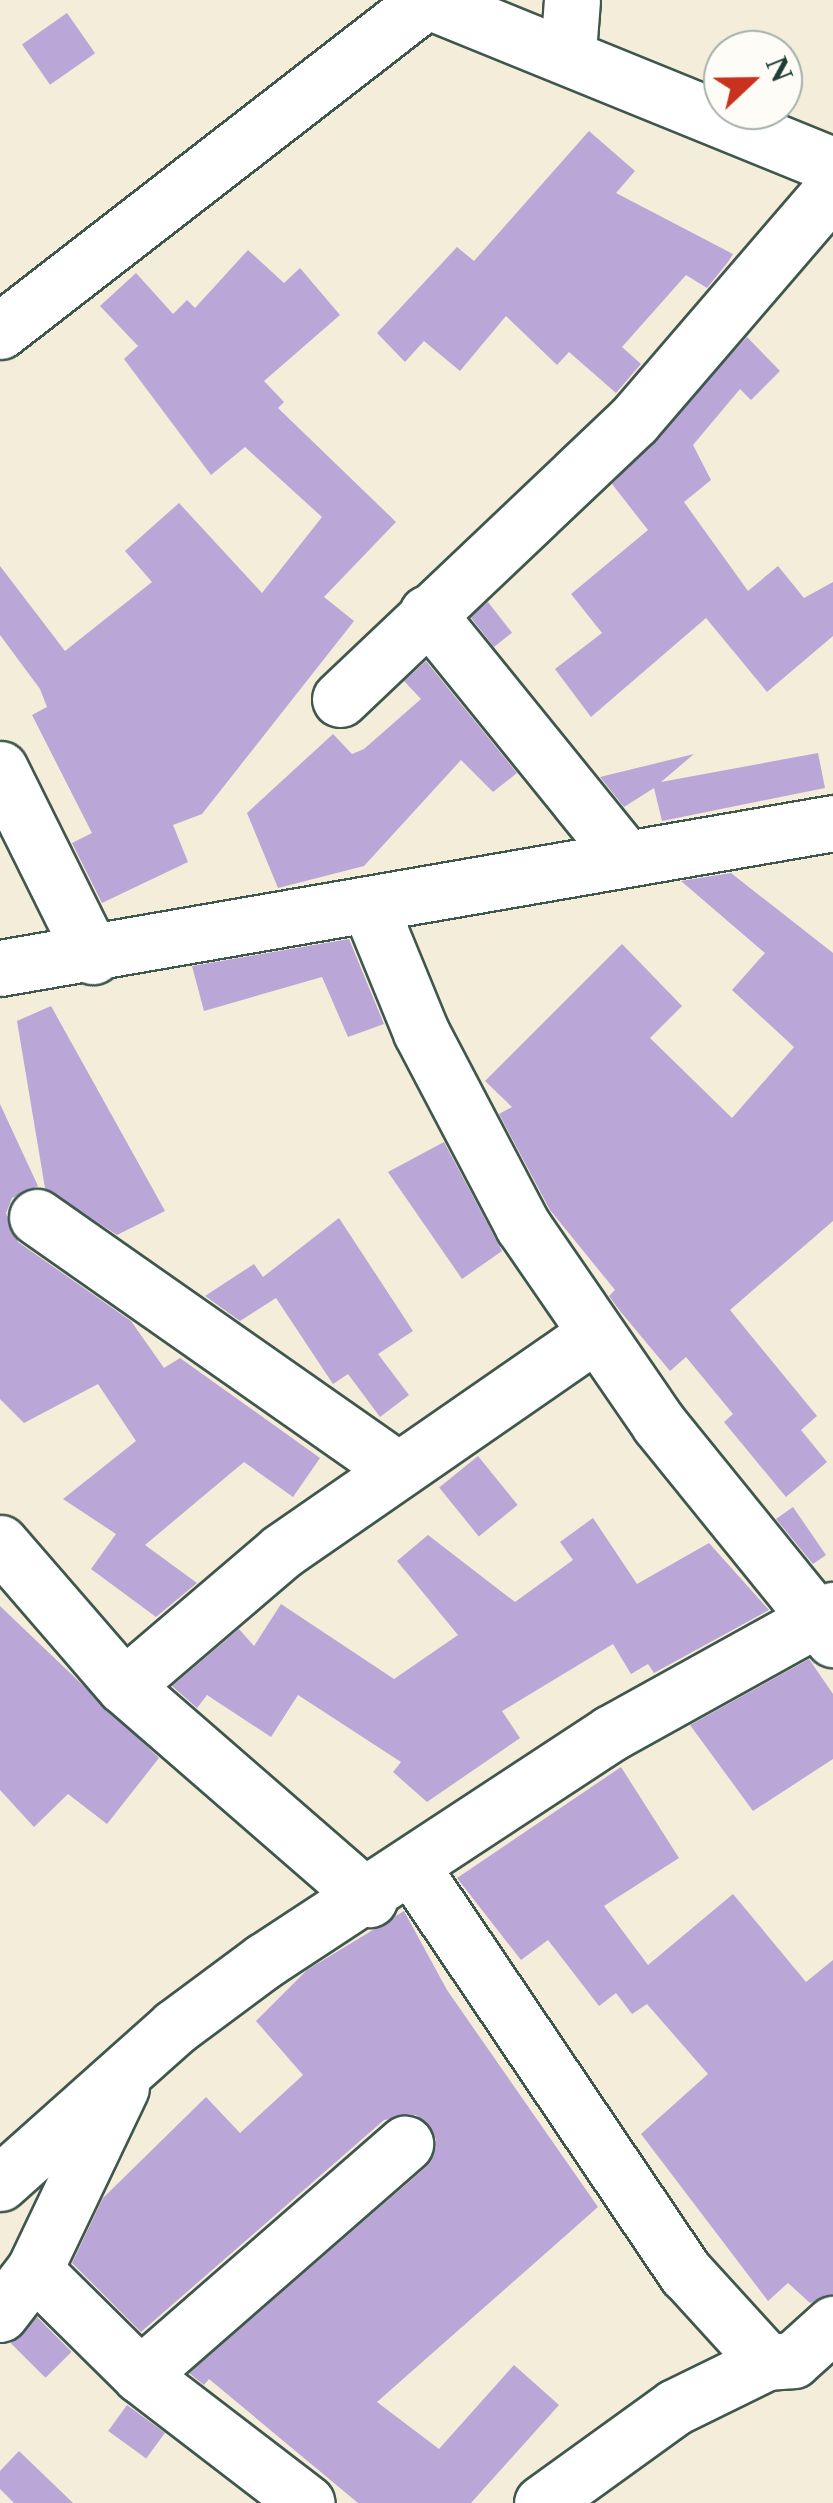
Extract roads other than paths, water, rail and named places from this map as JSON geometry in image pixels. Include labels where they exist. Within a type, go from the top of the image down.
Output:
[{"type":"street","points":[[0,331],[426,0],[570,26],[833,166]]},
{"type":"street","points":[[340,699],[634,420],[833,189]]},
{"type":"street","points":[[427,613],[623,855]]},
{"type":"street","points":[[0,769],[92,956]]},
{"type":"street","points":[[0,968],[92,956],[623,855],[833,823]]},
{"type":"street","points":[[0,2183],[133,2064],[264,1961],[391,1884],[611,1733],[828,1623],[595,1334],[514,1209],[421,1032],[369,905]]},
{"type":"street","points":[[37,1218],[394,1468]]},
{"type":"street","points":[[124,1686],[394,1468],[595,1334]]},
{"type":"street","points":[[0,1543],[124,1686],[391,1884],[686,2273],[766,2362]]},
{"type":"street","points":[[0,2314],[34,2270],[133,2064]]},
{"type":"street","points":[[140,2374],[405,2144]]},
{"type":"street","points":[[34,2270],[140,2374],[306,2503]]},
{"type":"street","points":[[542,2503],[675,2407],[766,2362],[794,2360],[833,2324]]}]
